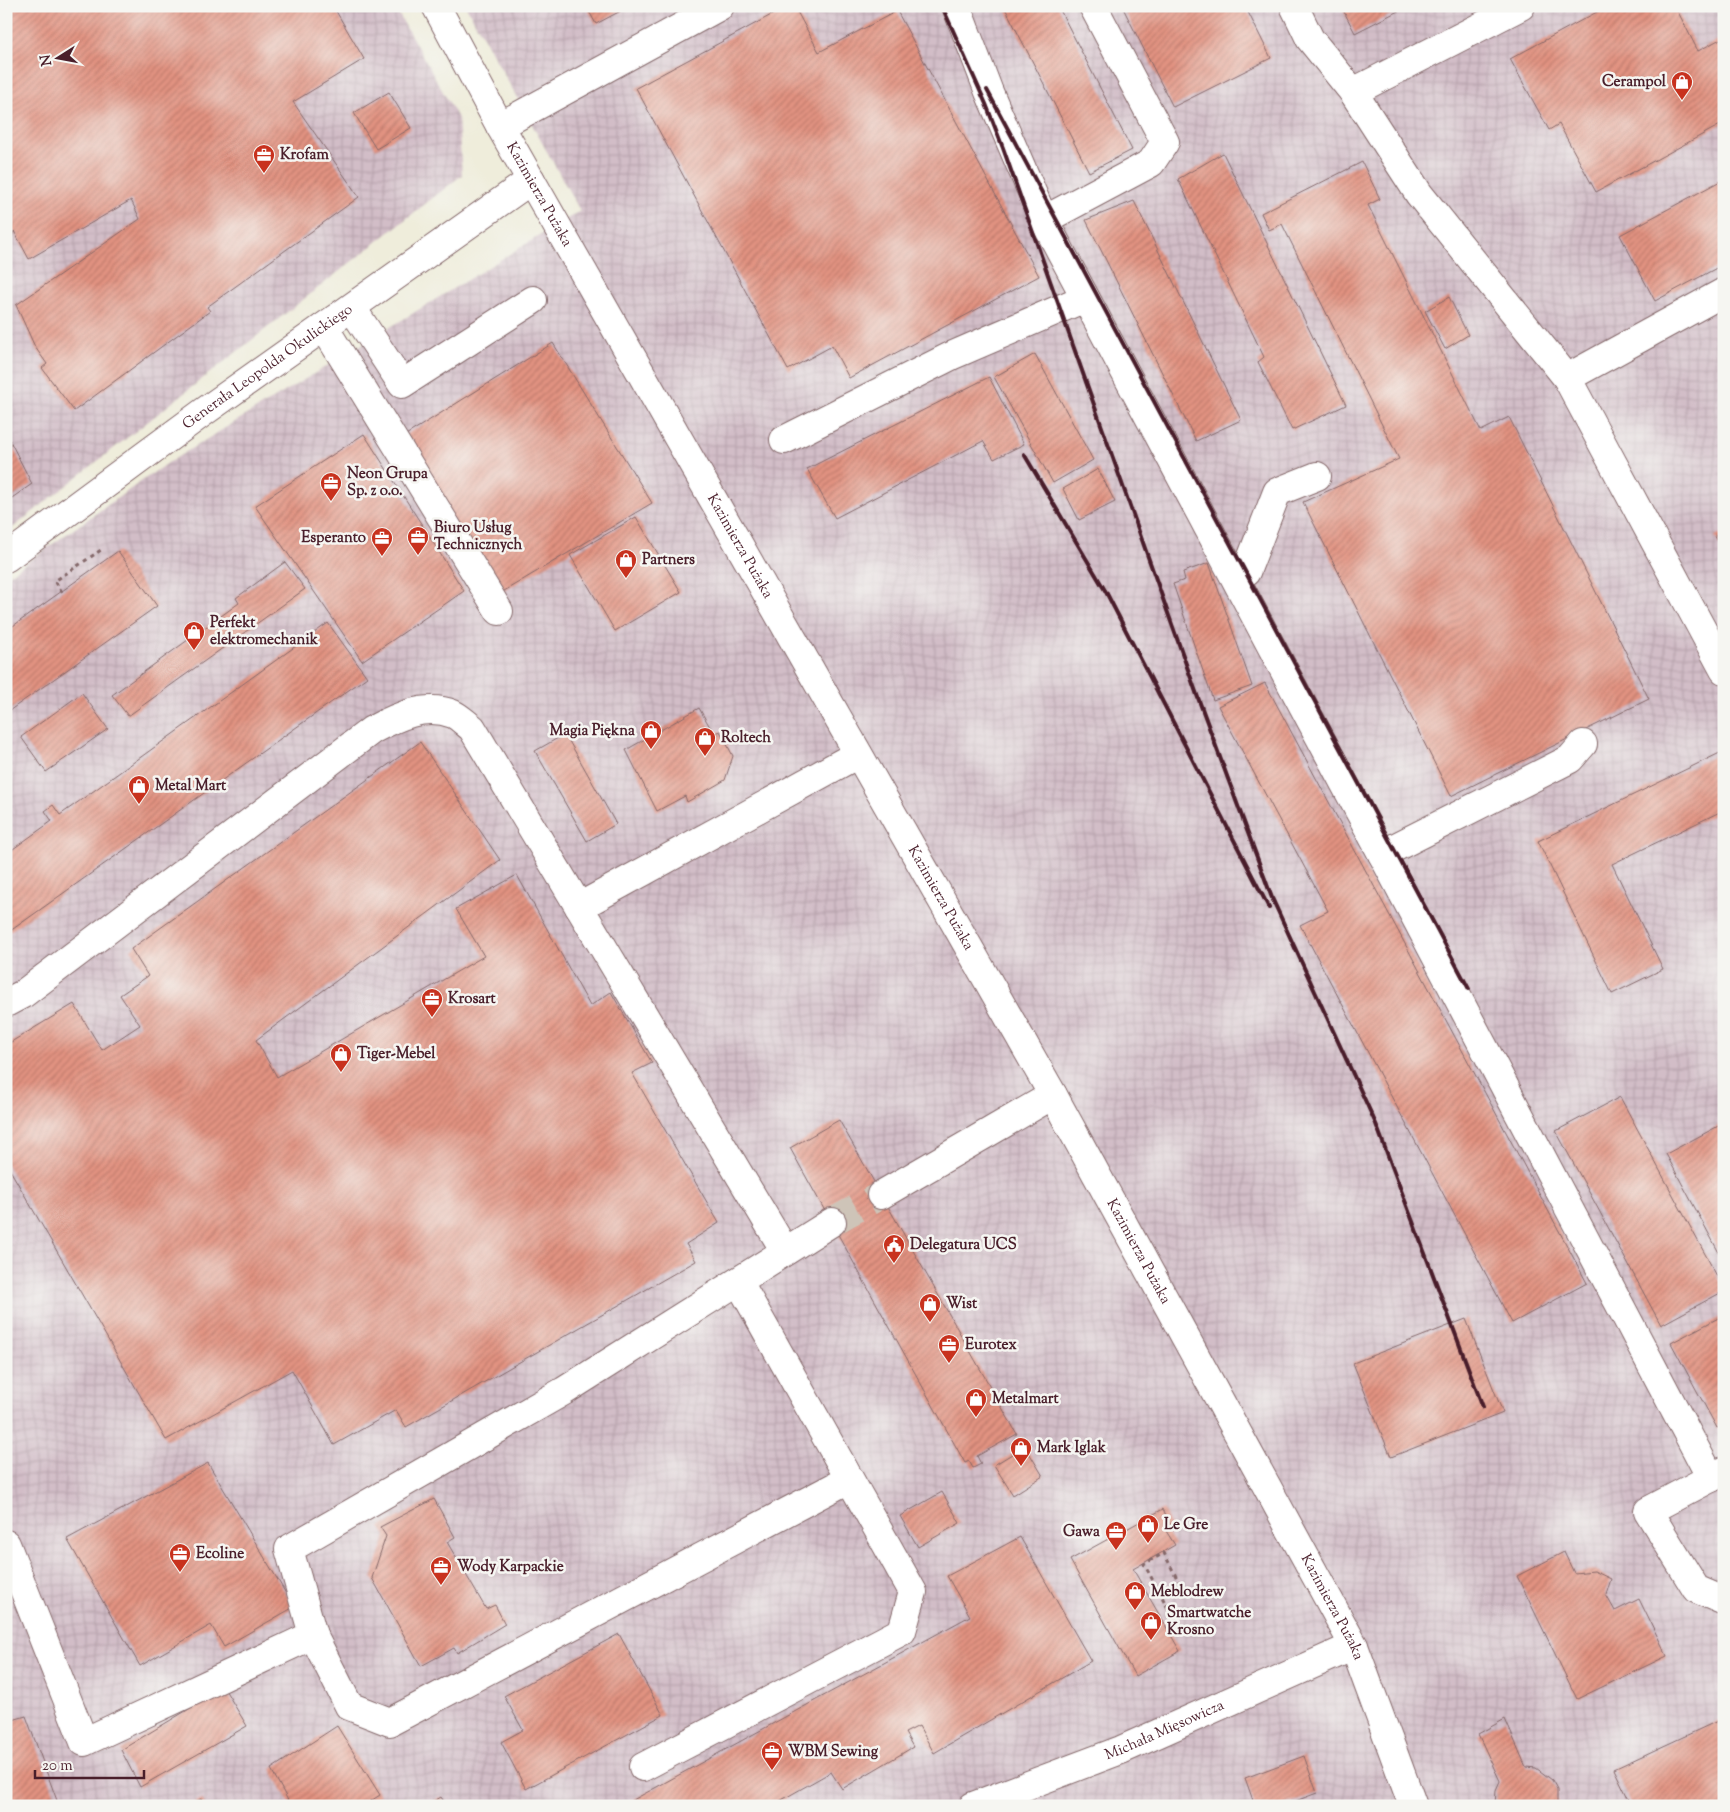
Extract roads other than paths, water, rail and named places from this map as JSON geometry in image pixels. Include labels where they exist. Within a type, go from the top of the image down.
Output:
[{"type":"street","name":"Kazimierza Pużaka","points":[[436,6],[500,126],[1053,1094],[1354,1646],[1413,1806]]},
{"type":"street","points":[[500,126],[720,6]]},
{"type":"street","points":[[956,6],[989,92],[1044,220],[1382,854],[1717,1475],[1648,1512],[1696,1588],[1724,1601]]},
{"type":"street","points":[[1044,220],[1151,162],[1165,142],[1093,6]]},
{"type":"street","points":[[1294,6],[1310,39],[1353,92],[1420,194],[1567,378],[1724,670]]},
{"type":"street","points":[[1353,92],[1520,6]]},
{"type":"street","name":"Generała Leopolda Okulickiego","points":[[6,558],[324,327],[531,180]]},
{"type":"street","points":[[1567,378],[1724,292]]},
{"type":"street","points":[[784,440],[951,356],[1086,298]]},
{"type":"street","points":[[352,308],[402,384],[533,300]]},
{"type":"street","points":[[324,327],[499,611]]},
{"type":"street","points":[[1236,578],[1246,572],[1277,492],[1317,476]]},
{"type":"street","points":[[6,1003],[23,994],[372,730],[396,717],[425,710],[453,714],[472,728],[785,1251]]},
{"type":"street","points":[[1382,854],[1570,759],[1583,744]]},
{"type":"street","points":[[579,907],[858,754]]},
{"type":"street","points":[[882,1195],[1053,1094]]},
{"type":"street","points":[[832,1222],[564,1391],[289,1549],[313,1635],[349,1706],[390,1722],[849,1479]]},
{"type":"street","points":[[643,1767],[902,1631],[913,1592],[739,1282]]},
{"type":"street","points":[[6,1544],[84,1742],[313,1635]]},
{"type":"street","name":"Michała Mięsowicza","points":[[973,1806],[1121,1750],[1354,1646]]},
{"type":"tunnel","points":[[832,1222],[881,1195]]},
{"type":"railway","points":[[942,6],[986,104],[1003,148],[1197,695],[1272,898],[1376,1124],[1483,1407]]},
{"type":"railway","points":[[987,90],[1469,989]]},
{"type":"railway","points":[[1024,454],[1106,592],[1269,908]]},
{"type":"place","name":"Cerampol","points":[[1682,101]]},
{"type":"place","name":"Krofam","points":[[264,174]]},
{"type":"place","name":"Neon Grupa Sp. z o.o.","points":[[331,502]]},
{"type":"place","name":"Biuro Usług Technicznych","points":[[418,556]]},
{"type":"place","name":"Esperanto","points":[[382,557]]},
{"type":"place","name":"Partners","points":[[626,579]]},
{"type":"place","name":"Perfekt elektromechanik","points":[[194,651]]},
{"type":"place","name":"Magia Piękna","points":[[651,750]]},
{"type":"place","name":"Roltech","points":[[705,757]]},
{"type":"place","name":"Metal Mart","points":[[139,805]]},
{"type":"place","name":"Krosart","points":[[432,1018]]},
{"type":"place","name":"Tiger-Mebel","points":[[341,1073]]},
{"type":"place","name":"Delegatura UCS","points":[[894,1264]]},
{"type":"place","name":"Wist","points":[[930,1323]]},
{"type":"place","name":"Eurotex","points":[[949,1364]]},
{"type":"place","name":"Metalmart","points":[[976,1418]]},
{"type":"place","name":"Mark Iglak","points":[[1021,1467]]},
{"type":"place","name":"Le Gre","points":[[1148,1544]]},
{"type":"place","name":"Gawa","points":[[1116,1551]]},
{"type":"place","name":"Ecoline","points":[[180,1573]]},
{"type":"place","name":"Wody Karpackie","points":[[441,1586]]},
{"type":"place","name":"Meblodrew","points":[[1135,1611]]},
{"type":"place","name":"Smartwatche Krosno","points":[[1151,1641]]},
{"type":"place","name":"WBM Sewing","points":[[772,1771]]}]
